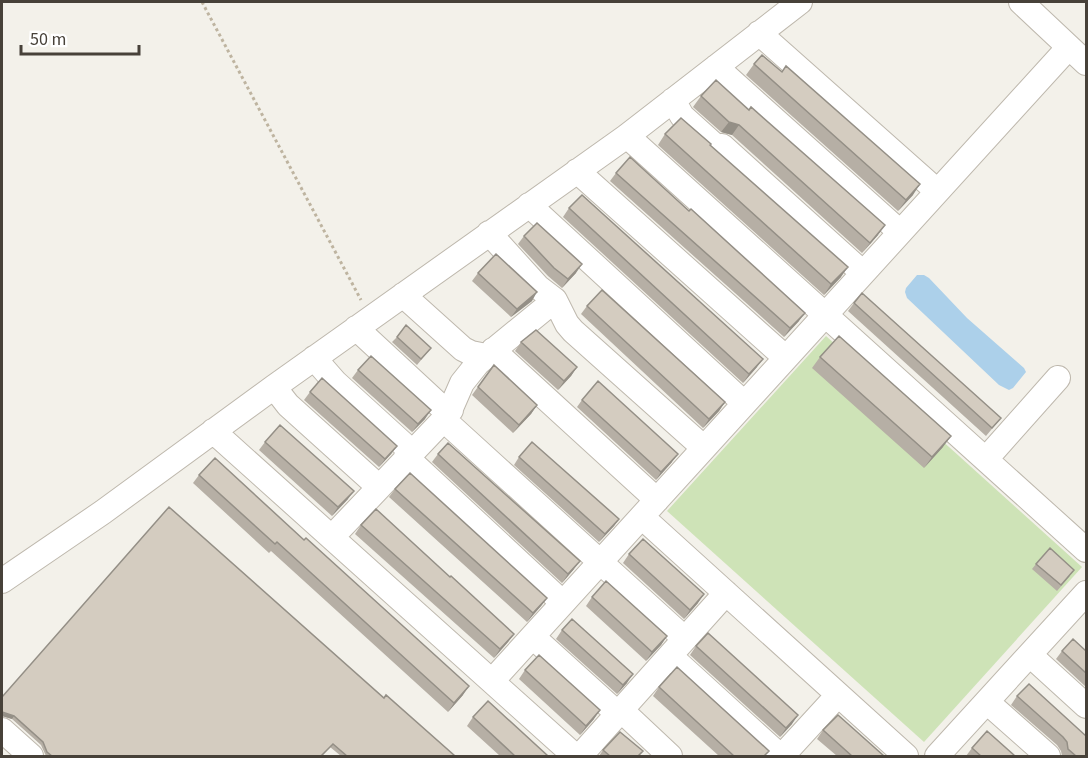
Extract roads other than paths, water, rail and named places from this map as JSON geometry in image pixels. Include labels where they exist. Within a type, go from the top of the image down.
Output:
[{"type":"street","points":[[2,581],[103,512],[314,358],[627,136],[800,2]]},
{"type":"street","points":[[1021,2],[1086,63]]},
{"type":"street","points":[[759,33],[937,191]]},
{"type":"street","points":[[492,681],[1069,46]]},
{"type":"street","points":[[716,67],[900,232]]},
{"type":"street","points":[[673,100],[682,116],[717,144],[862,273]]},
{"type":"street","points":[[627,136],[1086,550]]},
{"type":"street","points":[[577,171],[786,358]]},
{"type":"street","points":[[529,205],[744,404]]},
{"type":"street","points":[[489,233],[538,287],[555,300],[573,331],[704,448]]},
{"type":"street","points":[[403,295],[463,348],[471,353],[489,353],[649,508],[726,593],[906,756]]},
{"type":"street","points":[[332,537],[447,415],[462,383],[489,353],[555,300]]},
{"type":"street","points":[[363,323],[447,415],[601,562],[677,647],[781,756],[838,695]]},
{"type":"street","points":[[314,358],[409,455],[563,603]]},
{"type":"street","points":[[986,459],[1058,378]]},
{"type":"street","points":[[274,387],[288,405],[379,487]]},
{"type":"street","points":[[213,431],[575,756]]},
{"type":"street","points":[[580,756],[726,593]]},
{"type":"street","points":[[937,756],[1030,655],[1081,609]]},
{"type":"street","points":[[533,636],[670,756]]},
{"type":"street","points":[[1030,655],[1086,706]]},
{"type":"street","points":[[987,702],[1048,756]]},
{"type":"street","points":[[2,730],[31,756]]},
{"type":"water","points":[[917,275],[929,278],[967,318],[1024,368],[1026,372],[1013,388],[1009,390],[999,385],[907,298],[906,288]]}]
